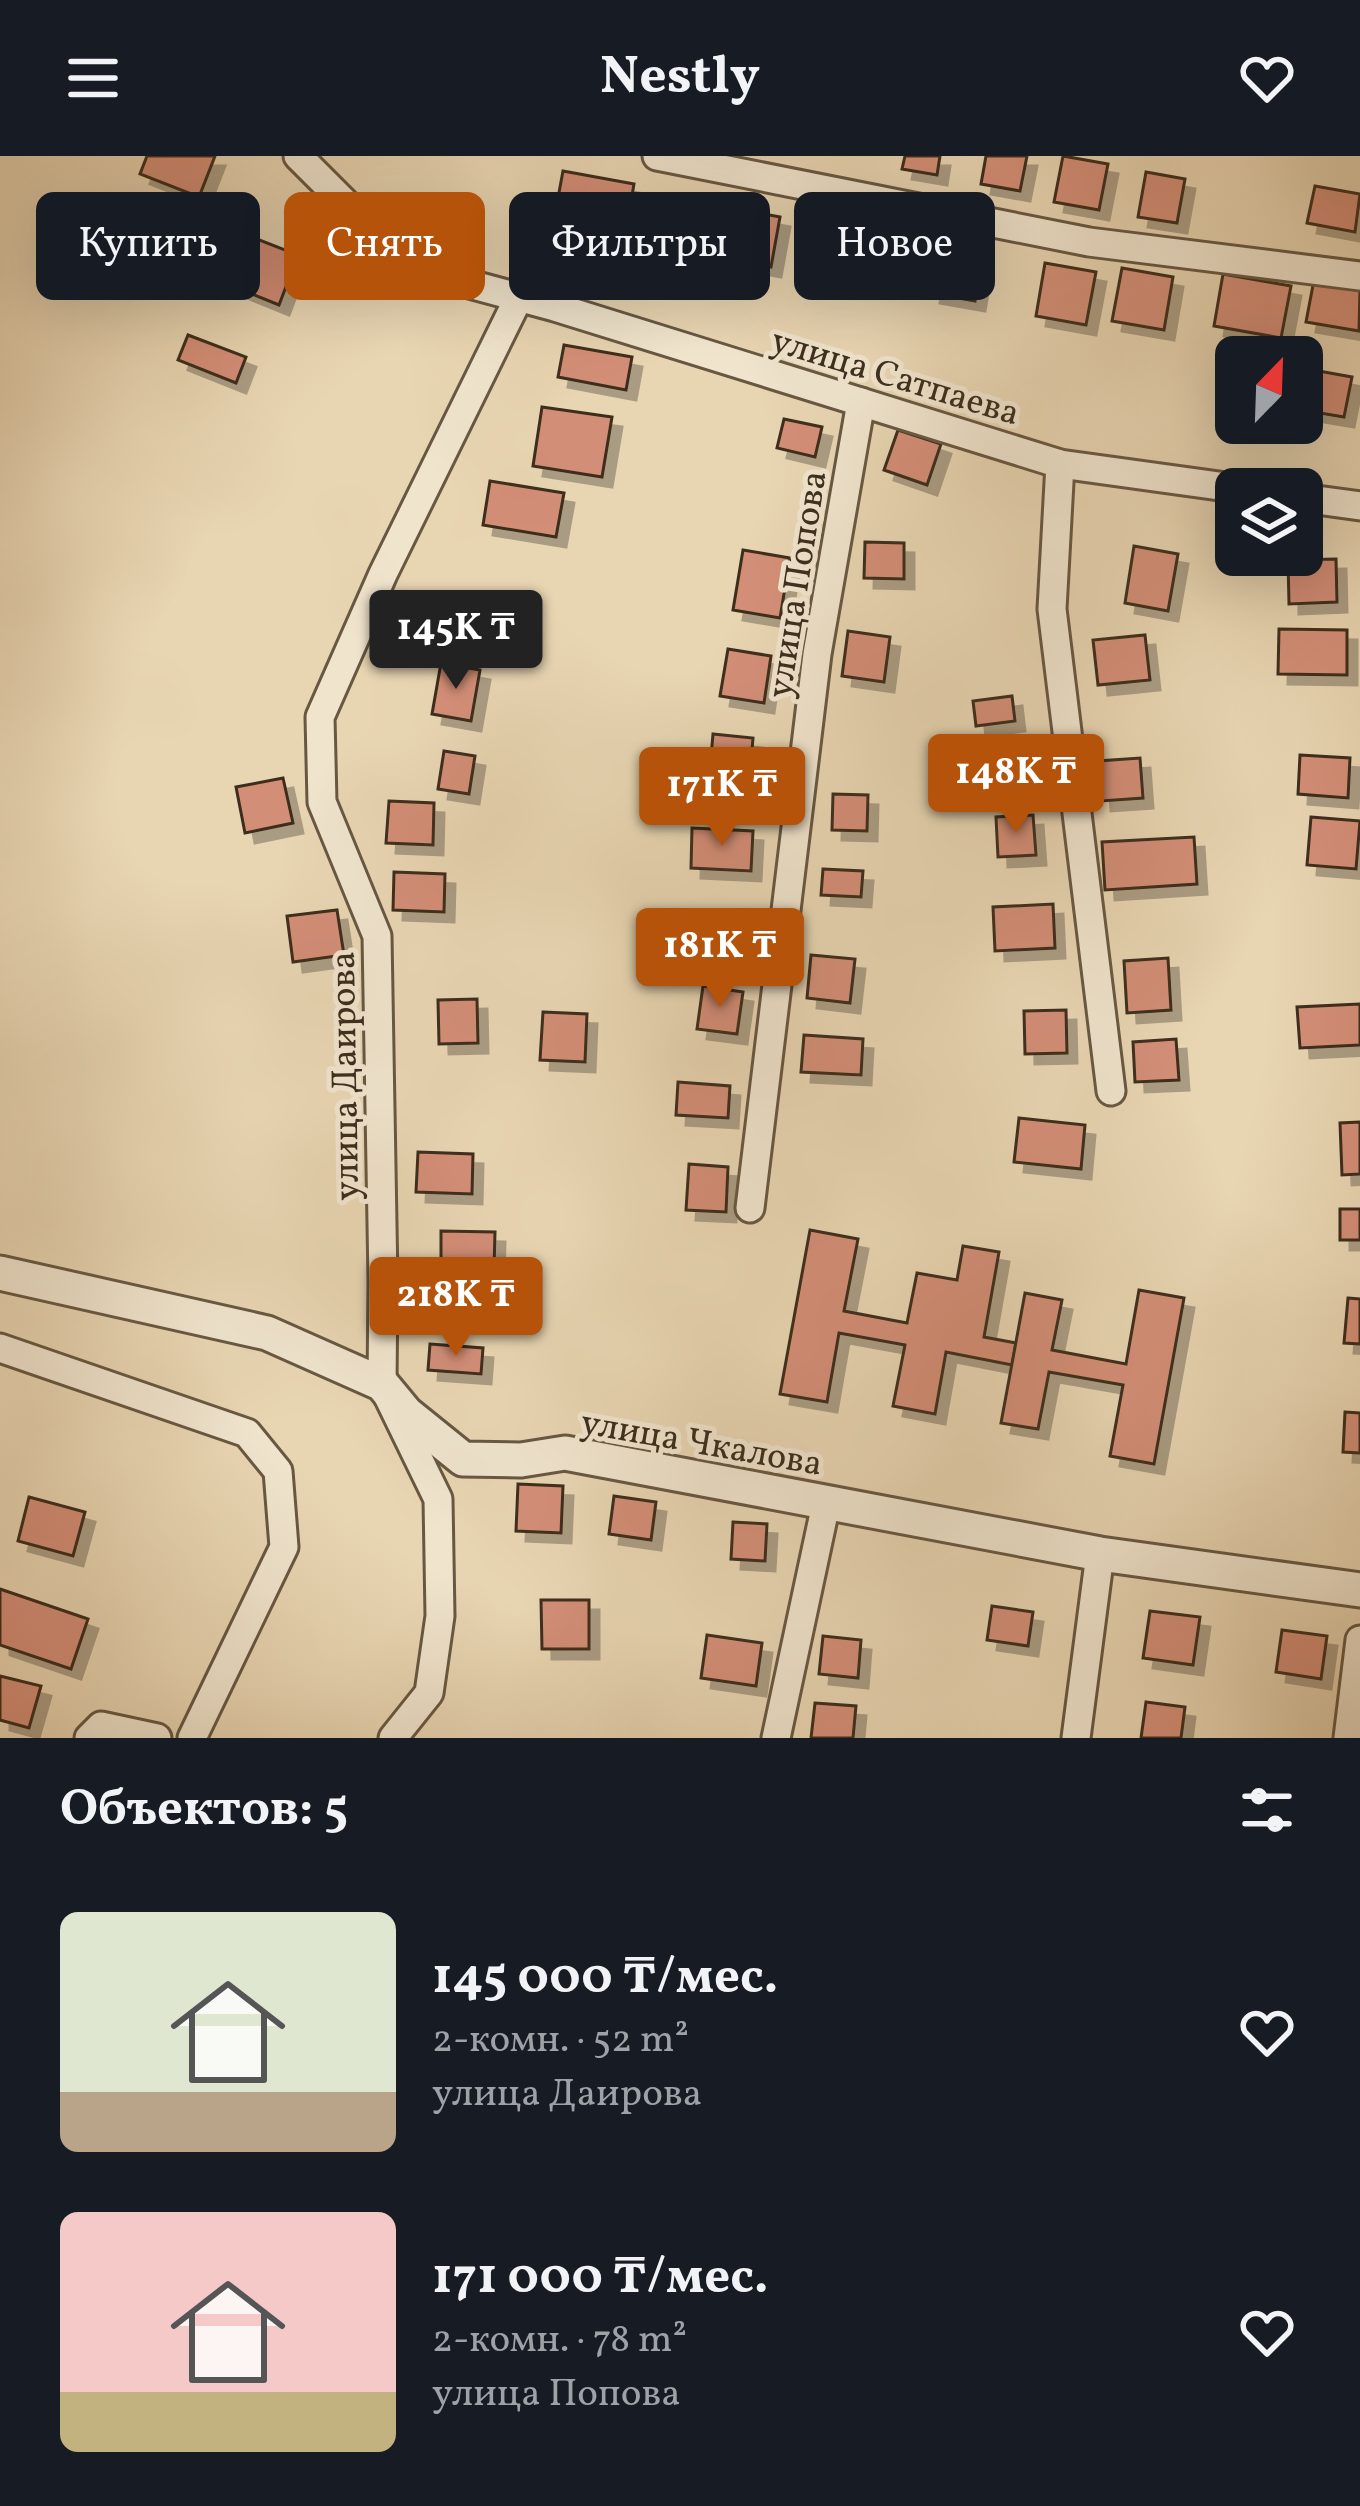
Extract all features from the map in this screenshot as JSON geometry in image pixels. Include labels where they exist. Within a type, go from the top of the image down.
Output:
[{"type":"street","name":"улица Сатпаева","points":[[298,156],[410,268],[509,294]]},
{"type":"street","points":[[657,156],[1089,242],[1360,275]]},
{"type":"street","name":"улица Даирова","points":[[393,1738],[429,1693],[440,1616],[438,1499],[382,1384],[376,936],[322,802],[320,717],[383,574],[518,300]]},
{"type":"street","name":"улица Сатпаева","points":[[529,300],[1060,464],[1215,486]]},
{"type":"street","name":"улица Попова","points":[[750,1208],[818,654],[861,402]]},
{"type":"street","points":[[1060,464],[1052,609],[1111,1090]]},
{"type":"street","points":[[1323,500],[1360,506]]},
{"type":"street","name":"улица Чкалова","points":[[0,1273],[267,1333],[382,1384],[406,1413],[464,1460],[521,1460],[565,1453],[1100,1554],[1360,1590]]},
{"type":"street","points":[[0,1348],[247,1433],[278,1471],[284,1546],[192,1738]]},
{"type":"street","points":[[776,1738],[826,1504]]},
{"type":"street","points":[[1076,1738],[1100,1554]]},
{"type":"street","points":[[1348,1738],[1360,1640]]},
{"type":"street","points":[[89,1738],[100,1726],[157,1738]]},
{"type":"building","points":[[147,156],[215,156],[201,192],[186,192],[140,174]]},
{"type":"building","points":[[905,156],[940,156],[937,175],[902,169]]},
{"type":"building","points":[[986,156],[1027,156],[1020,191],[981,184]]},
{"type":"building","points":[[1063,156],[1108,164],[1099,210],[1054,202]]},
{"type":"building","points":[[563,171],[634,184],[633,192],[559,192]]},
{"type":"building","points":[[1146,172],[1185,179],[1177,223],[1138,217]]},
{"type":"building","points":[[1315,186],[1360,194],[1355,232],[1307,223]]},
{"type":"building","points":[[770,215],[780,217],[770,267]]},
{"type":"building","points":[[260,240],[284,250],[284,292],[279,305],[260,297]]},
{"type":"building","points":[[1045,263],[1096,272],[1086,325],[1036,316]]},
{"type":"building","points":[[1122,268],[1173,277],[1164,330],[1112,321]]},
{"type":"building","points":[[1223,274],[1291,286],[1281,336],[1214,326]]},
{"type":"building","points":[[1314,280],[1360,289],[1359,331],[1306,322]]},
{"type":"building","points":[[188,335],[246,357],[236,383],[178,360]]},
{"type":"building","points":[[564,345],[632,357],[626,390],[558,377]]},
{"type":"building","points":[[1323,372],[1352,377],[1344,417],[1323,414]]},
{"type":"building","points":[[542,407],[612,417],[602,477],[533,466]]},
{"type":"building","points":[[784,419],[822,427],[815,457],[777,448]]},
{"type":"building","points":[[898,430],[941,444],[927,485],[884,470]]},
{"type":"building","points":[[490,481],[564,493],[556,537],[483,525]]},
{"type":"building","points":[[865,542],[904,543],[904,579],[864,578]]},
{"type":"building","points":[[1134,546],[1178,554],[1168,611],[1125,603]]},
{"type":"building","points":[[743,550],[790,558],[780,618],[733,610]]},
{"type":"building","points":[[1323,559],[1336,559],[1337,602],[1289,604],[1288,576],[1323,576]]},
{"type":"building","points":[[405,593],[445,605],[432,650],[392,639]]},
{"type":"building","points":[[1279,629],[1347,630],[1347,675],[1278,674]]},
{"type":"building","points":[[848,631],[890,637],[884,682],[842,676]]},
{"type":"building","points":[[1145,635],[1150,680],[1098,685],[1093,640]]},
{"type":"building","points":[[728,649],[771,656],[764,703],[720,696]]},
{"type":"building","points":[[441,663],[480,670],[471,721],[432,714]]},
{"type":"building","points":[[1012,696],[1015,721],[976,726],[973,701]]},
{"type":"building","points":[[713,734],[753,738],[749,785],[709,781]]},
{"type":"building","points":[[444,751],[475,756],[469,794],[438,789]]},
{"type":"building","points":[[1300,755],[1350,758],[1348,798],[1298,794]]},
{"type":"building","points":[[1140,758],[1143,798],[1101,801],[1098,761]]},
{"type":"building","points":[[283,778],[293,823],[245,833],[236,787]]},
{"type":"building","points":[[833,794],[868,795],[867,831],[832,830]]},
{"type":"building","points":[[389,801],[434,803],[433,845],[386,843]]},
{"type":"building","points":[[1033,815],[1036,855],[998,857],[996,817]]},
{"type":"building","points":[[1311,817],[1360,821],[1356,869],[1307,865]]},
{"type":"building","points":[[692,828],[753,831],[751,871],[691,868]]},
{"type":"building","points":[[1194,837],[1197,884],[1105,890],[1102,842]]},
{"type":"building","points":[[823,869],[863,871],[861,897],[821,895]]},
{"type":"building","points":[[394,872],[445,874],[444,912],[393,910]]},
{"type":"building","points":[[1053,904],[1055,948],[995,951],[993,907]]},
{"type":"building","points":[[337,910],[344,955],[293,962],[287,916]]},
{"type":"building","points":[[707,911],[749,914],[747,943],[705,940]]},
{"type":"building","points":[[811,955],[855,959],[850,1003],[807,998]]},
{"type":"building","points":[[1168,958],[1171,1010],[1127,1013],[1124,961]]},
{"type":"building","points":[[703,986],[743,992],[737,1034],[697,1029]]},
{"type":"building","points":[[477,999],[478,1043],[439,1044],[438,1000]]},
{"type":"building","points":[[1360,1004],[1360,1045],[1300,1048],[1297,1007]]},
{"type":"building","points":[[1066,1010],[1067,1053],[1025,1054],[1024,1011]]},
{"type":"building","points":[[543,1012],[587,1014],[585,1062],[540,1060]]},
{"type":"building","points":[[804,1035],[863,1039],[861,1075],[801,1072]]},
{"type":"building","points":[[1176,1039],[1179,1080],[1135,1082],[1133,1042]]},
{"type":"building","points":[[678,1082],[730,1086],[728,1118],[676,1115]]},
{"type":"building","points":[[1019,1118],[1085,1125],[1081,1169],[1014,1162]]},
{"type":"building","points":[[1360,1122],[1360,1174],[1342,1175],[1340,1123]]},
{"type":"building","points":[[418,1152],[473,1154],[472,1194],[416,1192]]},
{"type":"building","points":[[689,1164],[728,1167],[726,1212],[686,1210]]},
{"type":"building","points":[[1340,1209],[1360,1209],[1360,1240],[1340,1240]]},
{"type":"building","points":[[810,1230],[858,1239],[844,1311],[907,1323],[917,1273],[957,1280],[963,1246],[999,1252],[984,1337],[1016,1343],[1012,1365],[946,1352],[935,1414],[893,1406],[905,1345],[839,1333],[827,1402],[780,1394]]},
{"type":"building","points":[[441,1231],[495,1232],[494,1269],[441,1268]]},
{"type":"building","points":[[1139,1290],[1184,1298],[1154,1464],[1110,1456],[1123,1385],[1049,1372],[1038,1429],[1001,1423],[1025,1293],[1062,1300],[1052,1350],[1126,1364]]},
{"type":"building","points":[[1348,1298],[1360,1299],[1360,1344],[1344,1343]]},
{"type":"building","points":[[430,1344],[483,1348],[481,1374],[428,1370]]},
{"type":"building","points":[[1345,1412],[1360,1413],[1360,1453],[1343,1452]]},
{"type":"building","points":[[518,1484],[563,1486],[561,1533],[516,1531]]},
{"type":"building","points":[[614,1496],[656,1502],[651,1540],[609,1534]]},
{"type":"building","points":[[29,1497],[85,1512],[73,1556],[18,1541]]},
{"type":"building","points":[[733,1522],[767,1524],[765,1561],[731,1559]]},
{"type":"building","points":[[0,1589],[88,1619],[71,1669],[0,1645]]},
{"type":"building","points":[[541,1600],[589,1600],[589,1649],[542,1649]]},
{"type":"building","points":[[992,1606],[1033,1612],[1028,1646],[987,1640]]},
{"type":"building","points":[[1150,1611],[1200,1617],[1193,1665],[1143,1658]]},
{"type":"building","points":[[1282,1630],[1327,1636],[1321,1679],[1276,1672]]},
{"type":"building","points":[[707,1635],[762,1643],[756,1686],[701,1678]]},
{"type":"building","points":[[823,1636],[861,1640],[858,1678],[819,1674]]},
{"type":"building","points":[[0,1676],[41,1686],[29,1728],[0,1720]]},
{"type":"building","points":[[1146,1702],[1185,1707],[1181,1738],[1141,1738]]},
{"type":"building","points":[[815,1703],[856,1706],[853,1738],[811,1738]]}]
